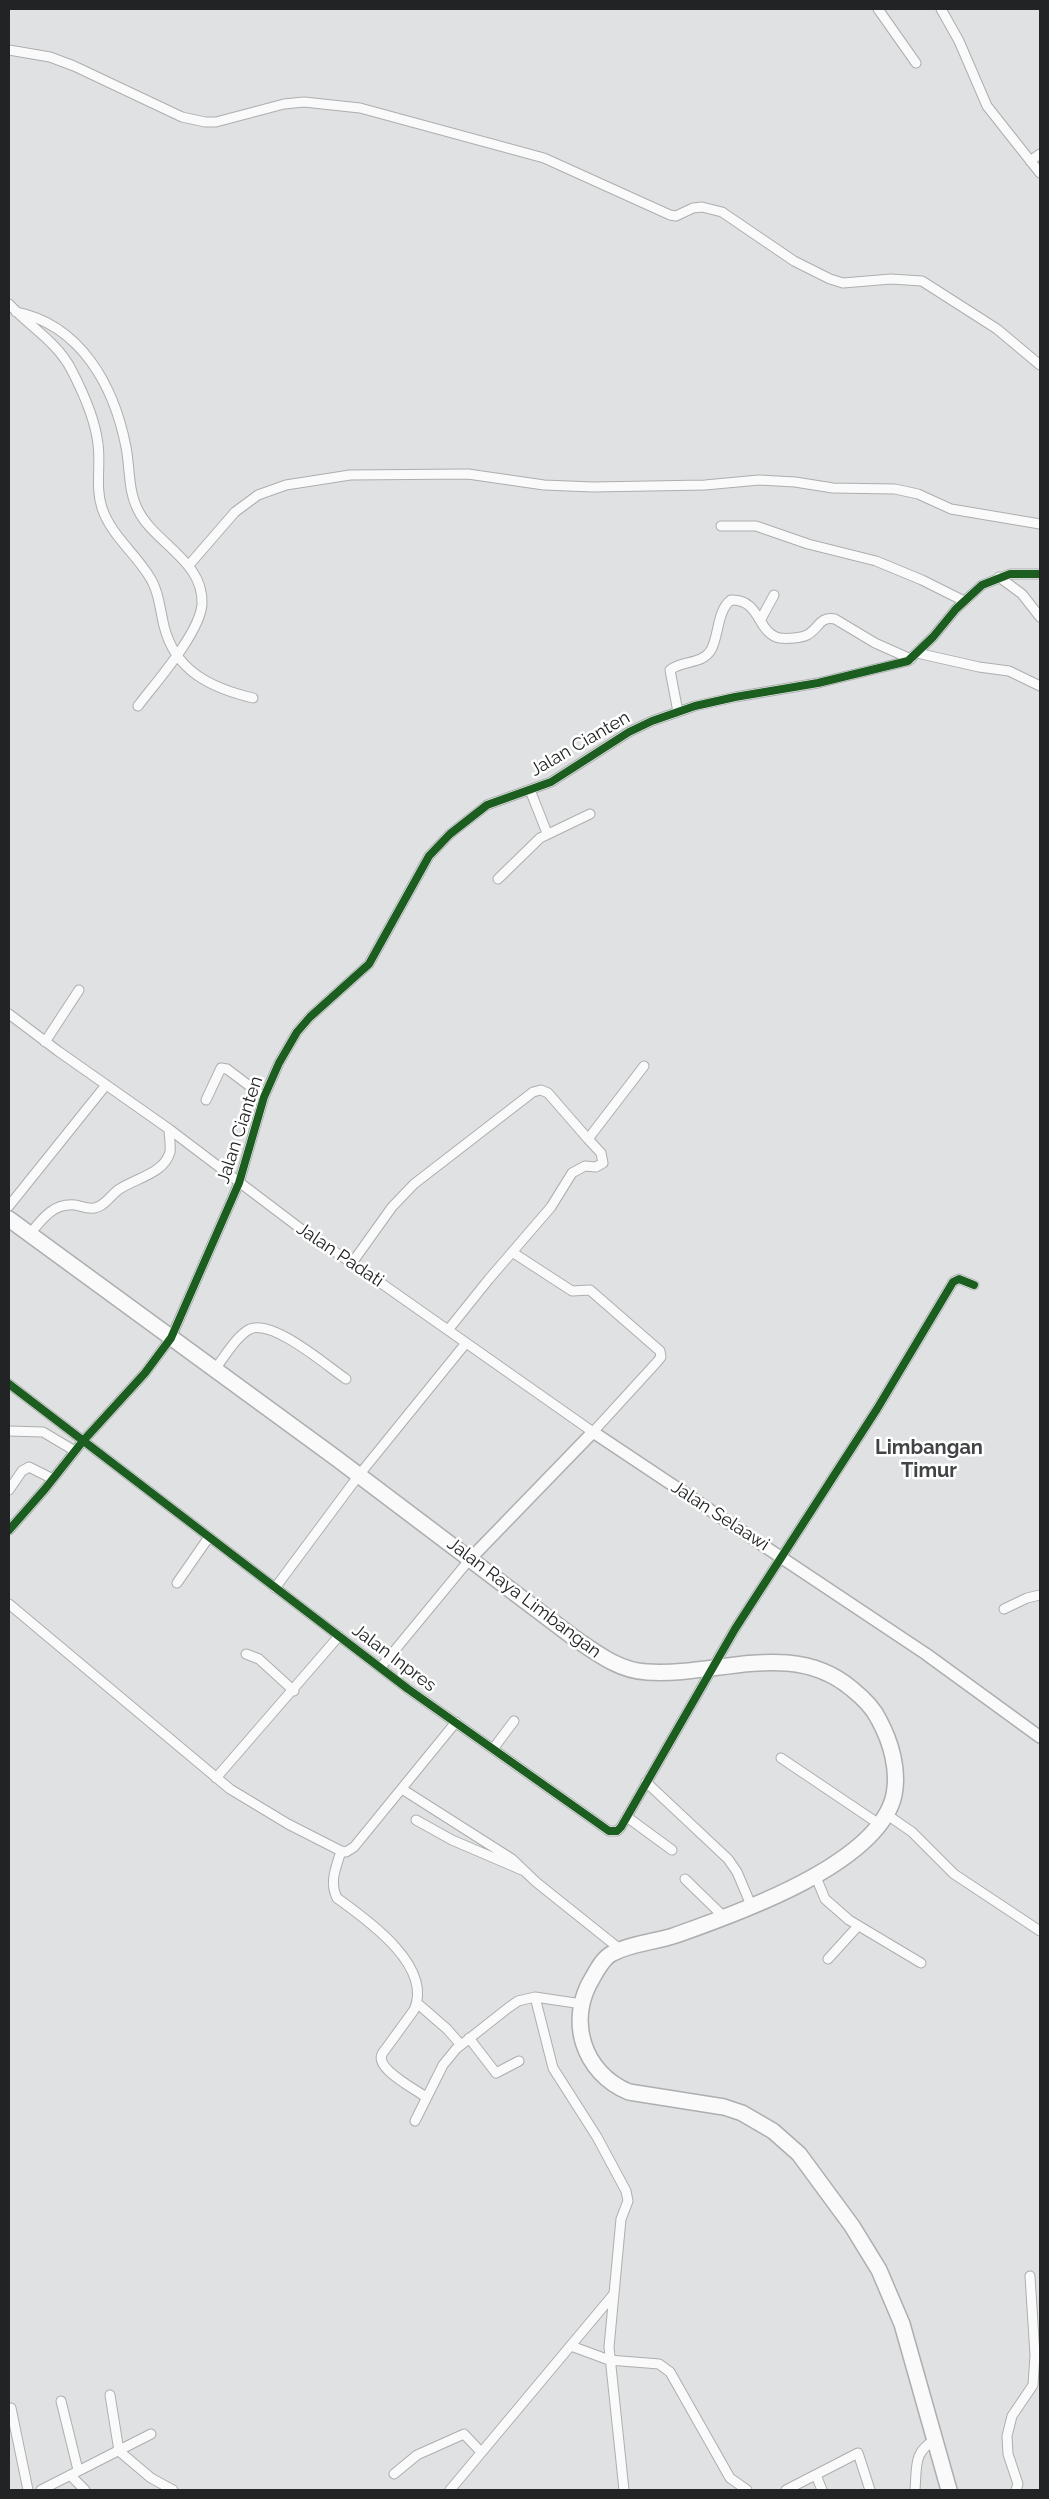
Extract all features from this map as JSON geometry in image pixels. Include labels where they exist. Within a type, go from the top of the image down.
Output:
[{"type":"highway","name":"Jalan Raya Limbangan","points":[[9,1219],[359,1475],[573,1637],[607,1660],[629,1669],[647,1672],[780,1663],[815,1666],[836,1676],[861,1696],[876,1713],[892,1752],[896,1778],[892,1801],[866,1841],[852,1853],[816,1877],[675,1935],[622,1950],[608,1957],[598,1968],[591,1980],[582,2004],[583,2043],[591,2063],[611,2084],[629,2092],[733,2110],[773,2130],[799,2154],[852,2226],[879,2270],[902,2324],[949,2490]]},
{"type":"street","points":[[878,9],[916,62]]},
{"type":"street","points":[[941,9],[959,41],[987,106],[1040,173]]},
{"type":"street","points":[[9,50],[50,57],[74,66],[182,117],[216,122],[284,104],[304,102],[360,108],[544,158],[670,215],[676,216],[693,208],[702,207],[722,212],[794,261],[830,279],[856,284],[891,279],[922,281],[997,329],[1040,364]]},
{"type":"street","points":[[1030,161],[1040,154]]},
{"type":"street","points":[[9,304],[65,358],[77,382],[87,405],[98,444],[98,484],[102,508],[112,529],[150,576],[157,595],[168,640],[176,656],[208,682],[223,690],[252,698]]},
{"type":"street","points":[[16,312],[44,321],[65,333],[94,364],[122,426],[137,508],[152,529],[189,565],[195,576],[202,603],[195,625],[176,656],[138,706]]},
{"type":"street","points":[[189,565],[236,512],[258,495],[286,485],[350,475],[468,474],[544,485],[593,487],[704,486],[759,480],[796,482],[833,488],[895,489],[918,494],[951,509],[1040,524]]},
{"type":"street","points":[[721,526],[756,526],[808,544],[876,561],[922,580],[964,601]]},
{"type":"street","name":"Jalan Cianten","points":[[9,1530],[83,1441],[145,1373],[171,1338],[239,1184],[264,1097],[279,1063],[297,1032],[310,1017],[370,964],[417,877],[438,845],[487,806],[501,798],[551,782],[628,732],[678,712],[734,697],[880,669],[914,656],[964,601],[982,585],[1010,574],[1040,574]]},
{"type":"street","points":[[999,577],[1022,594],[1040,617]]},
{"type":"street","points":[[761,618],[774,595]]},
{"type":"street","points":[[678,712],[670,670],[708,655],[714,645],[727,604],[731,600],[742,602],[761,618],[768,633],[784,638],[806,636],[821,621],[829,618],[835,619],[875,643],[914,656],[1009,671],[1040,686]]},
{"type":"street","points":[[530,790],[547,833]]},
{"type":"street","points":[[498,879],[547,833],[590,814]]},
{"type":"street","points":[[45,1042],[79,990]]},
{"type":"street","name":"Jalan Padati","points":[[9,1014],[21,1021],[45,1042],[169,1128],[239,1184],[305,1232],[592,1432]]},
{"type":"street","points":[[588,1139],[644,1066]]},
{"type":"street","points":[[206,1100],[221,1068],[227,1069],[264,1097]]},
{"type":"street","points":[[9,1206],[106,1085]]},
{"type":"street","points":[[352,1263],[392,1207],[414,1184],[537,1090],[548,1093],[601,1153],[603,1162],[596,1167],[583,1166],[572,1173],[556,1200],[448,1330]]},
{"type":"street","points":[[30,1235],[49,1211],[58,1206],[67,1205],[87,1208],[99,1206],[125,1185],[155,1170],[168,1157],[170,1151],[169,1128]]},
{"type":"street","points":[[381,1667],[470,1559],[661,1357],[656,1348],[590,1290],[572,1291],[512,1252]]},
{"type":"street","name":"Jalan Inpres","points":[[9,1384],[381,1667],[609,1831],[617,1831],[672,1740],[711,1668],[871,1418],[953,1282],[959,1279],[974,1285]]},
{"type":"street","points":[[215,1369],[244,1334],[256,1328],[265,1328],[289,1339],[346,1379]]},
{"type":"street","points":[[275,1588],[359,1475],[466,1343]]},
{"type":"street","points":[[9,1431],[43,1432],[75,1451]]},
{"type":"street","name":"Jalan Selaawi","points":[[592,1432],[926,1654],[1040,1737]]},
{"type":"street","points":[[9,1490],[22,1471],[29,1466],[53,1479]]},
{"type":"street","points":[[177,1583],[209,1537]]},
{"type":"street","points":[[1004,1609],[1027,1598],[1040,1595]]},
{"type":"street","points":[[9,1604],[216,1778],[249,1802],[341,1851],[346,1852],[354,1847],[456,1722]]},
{"type":"street","points":[[216,1778],[294,1691],[339,1636]]},
{"type":"street","points":[[246,1654],[259,1659],[294,1691]]},
{"type":"street","points":[[493,1749],[514,1721]]},
{"type":"street","points":[[781,1758],[882,1819],[912,1832],[954,1874],[1040,1931]]},
{"type":"street","points":[[646,1782],[728,1859],[737,1872],[751,1905]]},
{"type":"street","points":[[402,1789],[480,1837],[512,1860],[622,1950]]},
{"type":"street","points":[[627,1817],[672,1850]]},
{"type":"street","points":[[416,1820],[452,1840],[522,1870]]},
{"type":"street","points":[[341,1851],[332,1880],[333,1890],[337,1898],[391,1940],[406,1961],[416,1984],[417,2003],[409,2018],[382,2054],[381,2065],[426,2097]]},
{"type":"street","points":[[816,1877],[825,1899],[858,1926],[920,1962]]},
{"type":"street","points":[[684,1879],[723,1916]]},
{"type":"street","points":[[828,1959],[858,1926]]},
{"type":"street","points":[[414,2121],[444,2065],[461,2045],[518,2001],[536,1997],[582,2004]]},
{"type":"street","points":[[536,1997],[554,2068],[598,2137],[626,2191],[628,2201],[622,2219],[613,2294],[609,2360],[618,2413],[624,2490]]},
{"type":"street","points":[[417,2003],[442,2024],[461,2045]]},
{"type":"street","points":[[470,2038],[496,2073],[519,2061]]},
{"type":"street","points":[[1016,2490],[1018,2484],[1008,2454],[1007,2436],[1012,2416],[1036,2386],[1030,2276]]},
{"type":"street","points":[[450,2490],[613,2294]]},
{"type":"street","points":[[571,2346],[609,2360],[659,2364],[670,2372],[730,2478],[747,2490]]},
{"type":"street","points":[[110,2395],[118,2451],[150,2478],[173,2490]]},
{"type":"street","points":[[61,2401],[74,2473],[85,2490]]},
{"type":"street","points":[[11,2408],[28,2490]]},
{"type":"street","points":[[41,2490],[151,2434]]},
{"type":"street","points":[[394,2474],[417,2456],[464,2434],[481,2452]]},
{"type":"street","points":[[915,2490],[919,2454],[926,2445],[936,2439]]},
{"type":"street","points":[[786,2490],[859,2454],[870,2490]]},
{"type":"street","points":[[816,2475],[822,2490]]},
{"type":"cycle path","points":[[9,1530],[83,1441],[145,1373],[171,1338],[239,1183],[264,1097],[279,1063],[297,1032],[310,1017],[369,964],[429,856],[450,834],[487,805],[551,782],[629,732],[652,721],[695,706],[818,683],[908,661],[933,637],[956,609],[982,585],[1010,574],[1040,574]]},
{"type":"cycle path","points":[[9,1384],[408,1689],[609,1831],[617,1831],[735,1629],[877,1409],[953,1282],[959,1279],[974,1285]]},
{"type":"district","name":"Limbangan Timur","points":[[929,1460]]}]
